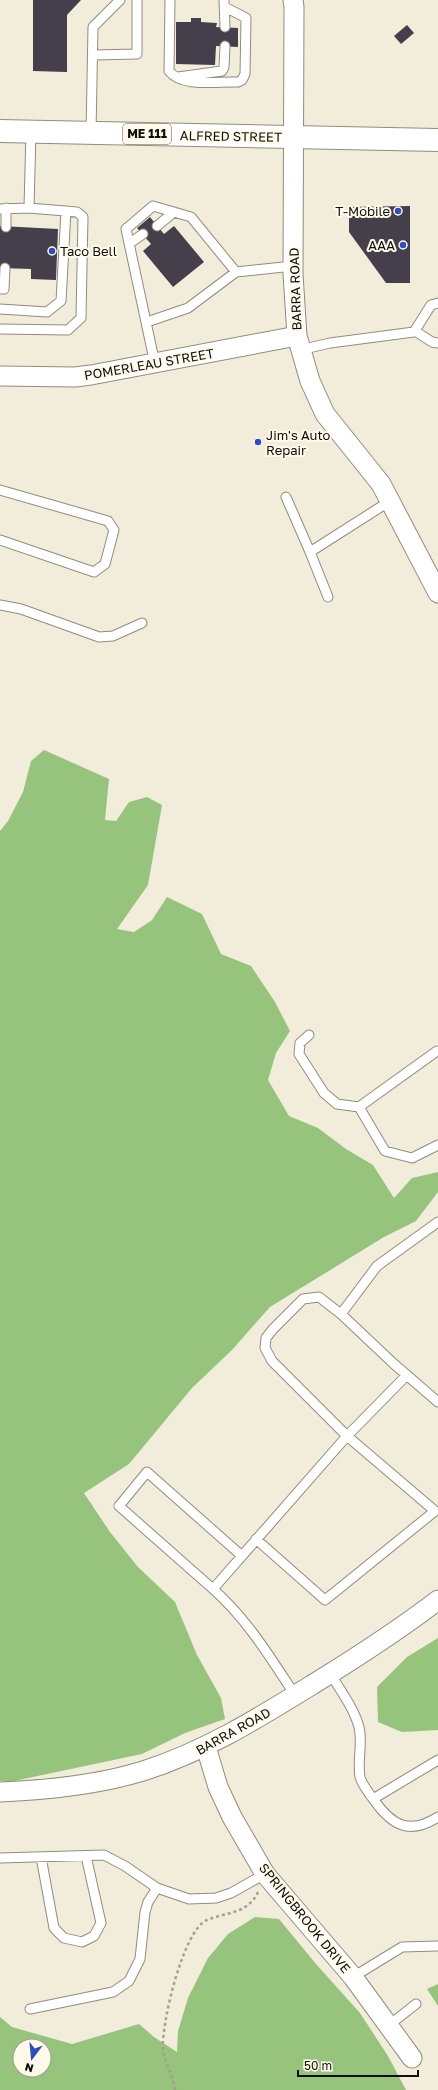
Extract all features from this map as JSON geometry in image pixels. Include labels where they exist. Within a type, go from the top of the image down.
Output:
[{"type":"main road","name":"ALFRED STREET","points":[[0,131],[438,140]]},
{"type":"street","name":"BARRA ROAD","points":[[297,2],[293,266],[298,343],[315,393],[325,414],[370,469],[390,501],[438,593]]},
{"type":"street","name":"POMERLEAU STREET","points":[[0,376],[75,377],[298,343]]},
{"type":"street","name":"BARRA ROAD","points":[[0,1792],[64,1787],[120,1777],[143,1771],[206,1747],[330,1673],[438,1600]]},
{"type":"street","name":"SPRINGBROOK DRIVE","points":[[206,1747],[218,1787],[232,1817],[265,1874],[353,1977],[412,2058]]},
{"type":"lane","points":[[91,133],[93,27],[120,0]]},
{"type":"lane","points":[[93,55],[137,54],[137,0]]},
{"type":"lane","points":[[170,0],[169,71],[190,82],[238,82],[242,80],[245,74],[246,18],[224,4]]},
{"type":"lane","points":[[224,4],[225,27]]},
{"type":"lane","points":[[178,77],[222,71],[224,67],[225,46]]},
{"type":"lane","points":[[29,208],[31,131]]},
{"type":"lane","points":[[155,364],[126,229],[153,206],[191,217],[236,272]]},
{"type":"lane","points":[[0,329],[68,330],[81,318],[83,217],[77,212],[29,208],[3,208],[6,227]]},
{"type":"lane","points":[[0,309],[48,312],[62,301],[66,211]]},
{"type":"lane","points":[[157,226],[174,212]]},
{"type":"lane","points":[[130,243],[143,234]]},
{"type":"lane","points":[[147,322],[188,308],[236,272],[293,266]]},
{"type":"lane","points":[[0,289],[4,289],[5,268]]},
{"type":"lane","points":[[415,331],[431,305],[438,303]]},
{"type":"lane","points":[[298,343],[330,343],[415,331],[432,342],[438,343]]},
{"type":"lane","points":[[0,490],[108,521],[114,530],[106,564],[94,572],[0,540]]},
{"type":"lane","points":[[286,497],[328,597]]},
{"type":"lane","points":[[310,552],[390,501]]},
{"type":"lane","points":[[0,605],[21,609],[99,637],[113,636],[142,623]]},
{"type":"lane","points":[[309,1035],[300,1043],[299,1054],[324,1092],[337,1104],[359,1107],[437,1050]]},
{"type":"lane","points":[[359,1107],[385,1151],[412,1158],[438,1144]]},
{"type":"lane","points":[[341,1314],[377,1266],[438,1222]]},
{"type":"lane","points":[[256,1540],[325,1600],[435,1511],[347,1436],[272,1361],[265,1348],[266,1338],[303,1299],[319,1297],[341,1314],[438,1402]]},
{"type":"lane","points":[[213,1589],[347,1436],[407,1375]]},
{"type":"lane","points":[[242,1556],[148,1472],[119,1506],[230,1604],[253,1631],[295,1695]]},
{"type":"lane","points":[[330,1673],[354,1714],[359,1726],[361,1744],[360,1777],[372,1799],[385,1816],[404,1826],[427,1824],[438,1816]]},
{"type":"lane","points":[[372,1799],[438,1760]]},
{"type":"lane","points":[[41,1857],[54,1928],[64,1938],[82,1942],[94,1936],[101,1923],[86,1856]]},
{"type":"lane","points":[[0,1858],[104,1856],[125,1866],[156,1888],[189,1899],[216,1898],[231,1893],[265,1874]]},
{"type":"lane","points":[[30,2009],[113,1992],[129,1981],[140,1959],[145,1912],[156,1888]]},
{"type":"lane","points":[[353,1977],[402,1947],[438,1946]]},
{"type":"lane","points":[[388,2026],[416,2004]]},
{"type":"path","points":[[175,2090],[174,2081],[163,2051],[164,2024],[171,1992],[190,1940],[196,1930],[205,1921],[239,1912],[246,1908],[257,1895],[265,1874]]},
{"type":"green space","points":[[44,750],[109,779],[105,820],[116,821],[129,802],[147,797],[162,805],[148,885],[117,929],[134,932],[152,920],[167,897],[202,914],[221,954],[251,966],[275,1002],[290,1031],[276,1053],[268,1080],[289,1116],[318,1128],[346,1149],[373,1165],[394,1198],[412,1178],[438,1172],[438,1192],[416,1221],[384,1237],[270,1307],[232,1350],[192,1388],[129,1464],[84,1493],[110,1532],[138,1567],[175,1602],[197,1655],[221,1698],[225,1719],[185,1733],[142,1754],[14,1781],[0,1781],[0,831],[8,821],[23,792],[31,761]]},
{"type":"green space","points":[[438,1638],[438,1730],[402,1732],[378,1722],[377,1687],[407,1657]]},
{"type":"green space","points":[[255,1917],[279,1919],[316,1964],[360,2013],[388,2056],[406,2090],[0,2090],[0,2017],[12,2027],[51,2038],[12,2038],[12,2078],[52,2078],[52,2038],[72,2044],[139,2024],[154,2037],[177,2052],[178,2031],[188,1998],[208,1958],[228,1934]]},
{"type":"green space","points":[[438,1984],[438,2006],[427,1989]]},
{"type":"building","points":[[33,0],[81,0],[67,15],[67,72],[33,71]]},
{"type":"building","points":[[191,18],[201,18],[201,22],[217,23],[216,27],[238,28],[238,47],[216,46],[215,65],[176,64],[176,22],[191,22]]},
{"type":"building","points":[[407,25],[414,33],[401,44],[394,36]]},
{"type":"building","points":[[410,206],[410,283],[386,283],[349,232],[349,207]]},
{"type":"building","points":[[150,217],[164,234],[174,226],[204,262],[173,287],[143,251],[151,244],[137,228]]},
{"type":"building","points":[[0,226],[58,229],[56,280],[31,279],[31,269],[0,268]]},
{"type":"place","name":"T-Mobile","points":[[398,211]]},
{"type":"place","name":"AAA","points":[[403,245]]},
{"type":"place","name":"Taco Bell","points":[[52,251]]},
{"type":"place","name":"Jim's Auto Repair","points":[[258,442]]}]
